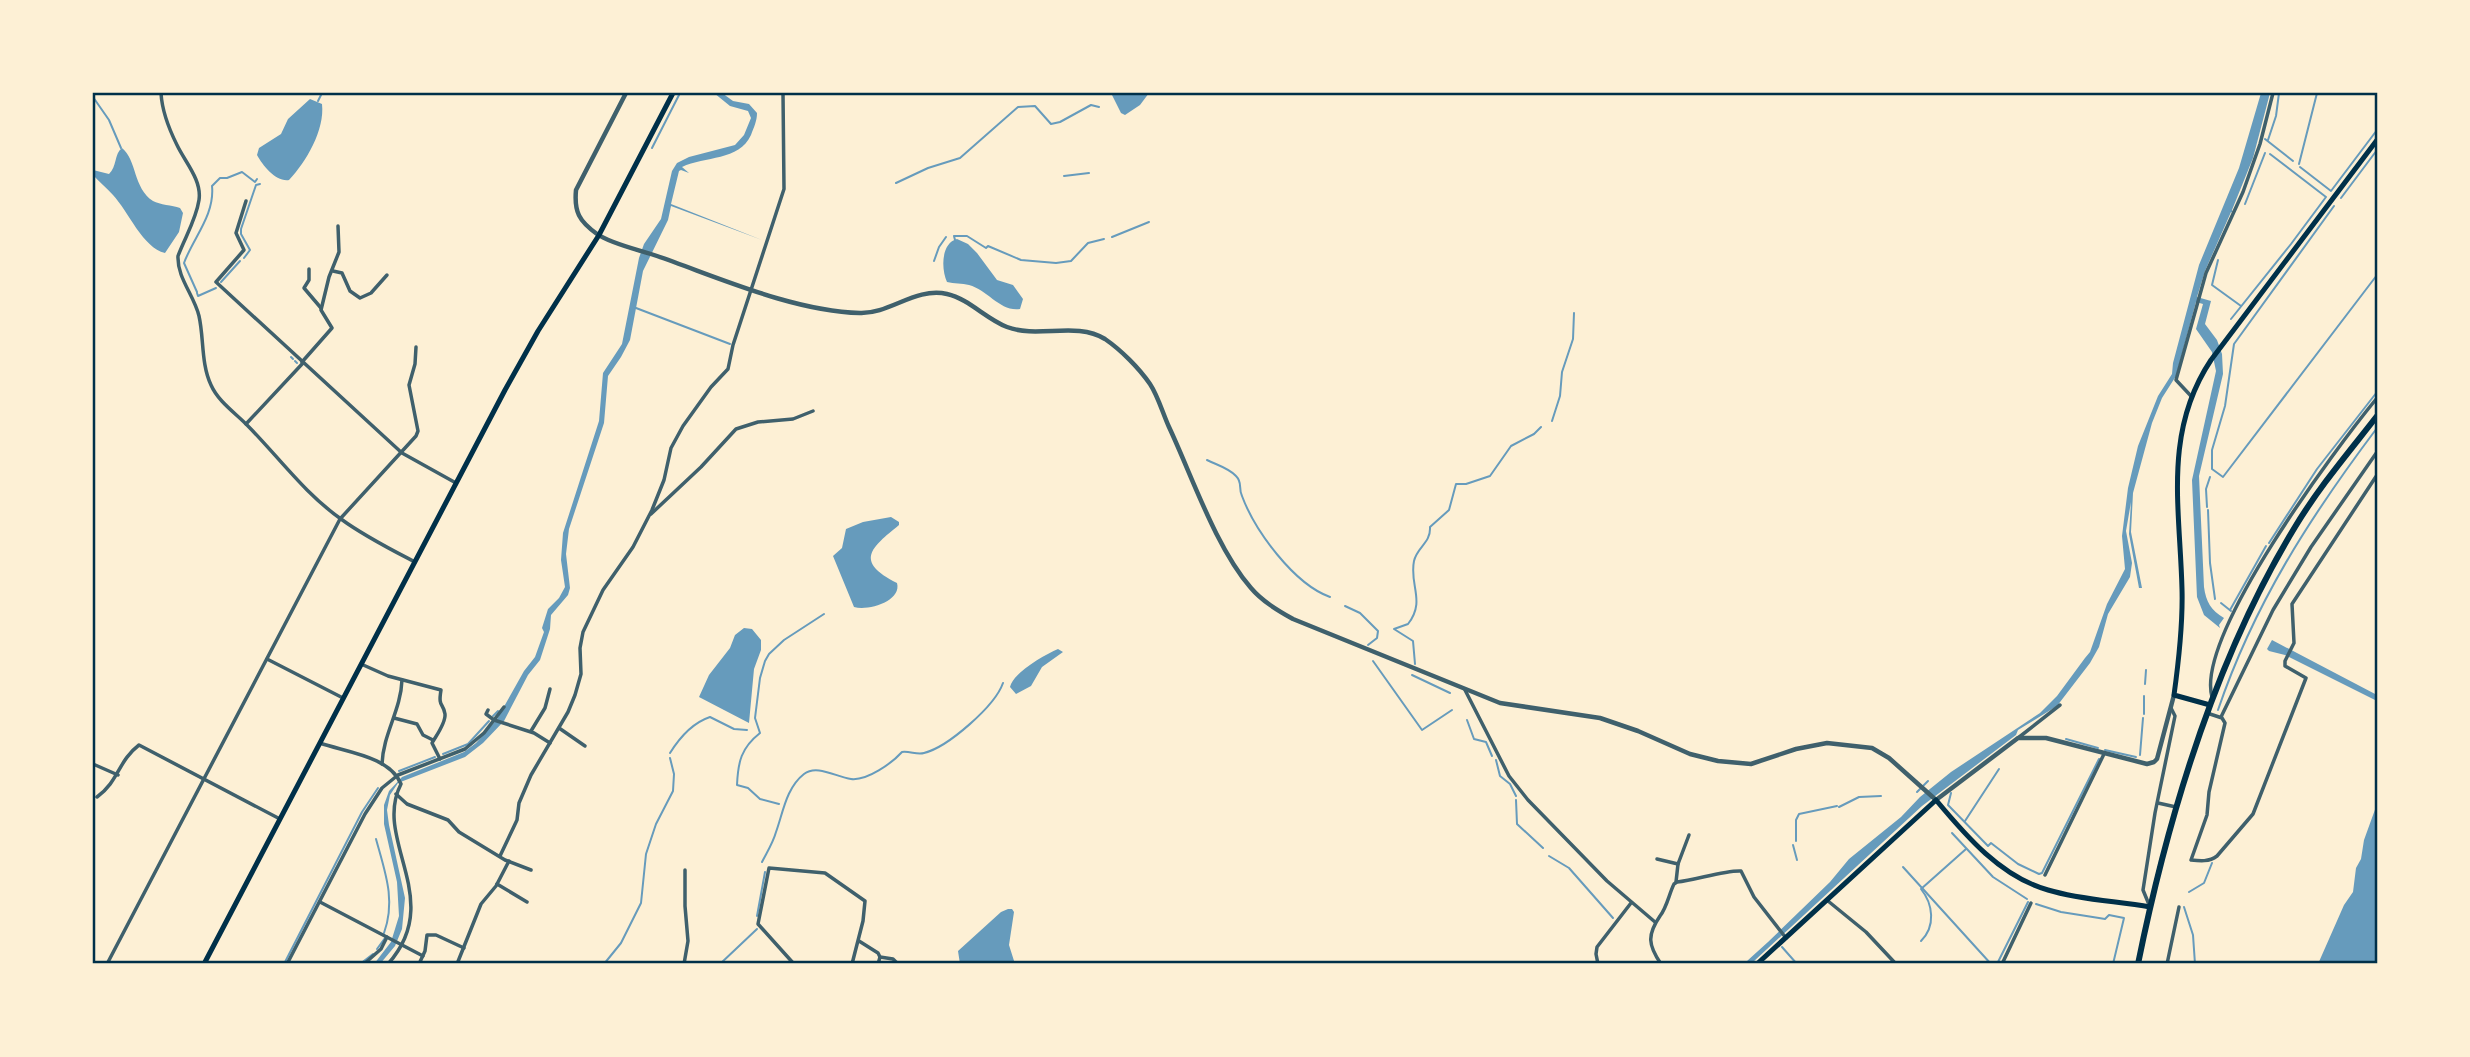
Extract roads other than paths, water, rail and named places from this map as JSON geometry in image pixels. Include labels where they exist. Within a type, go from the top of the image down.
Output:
[{"type":"highway","points":[[2138,964],[2150,907],[2210,706],[2261,587],[2295,526],[2377,416]]},
{"type":"main road","points":[[204,964],[456,483],[538,331],[599,235],[673,93]]},
{"type":"main road","points":[[2210,706],[2174,695],[2182,632],[2176,472],[2191,396],[2211,360],[2377,140]]},
{"type":"main road","points":[[1757,964],[1935,799],[1983,850],[2008,871],[2032,884],[2066,894],[2150,907]]},
{"type":"street","points":[[161,93],[165,115],[175,141],[199,191],[194,218],[178,256],[179,271],[199,314],[209,381],[218,396],[299,484],[340,519],[415,562]]},
{"type":"street","points":[[626,93],[576,190],[574,205],[578,216],[599,235],[803,305],[864,314],[926,293],[941,293],[953,296],[1004,326],[1020,331],[1087,332],[1102,338],[1131,362],[1151,385],[1234,565],[1251,589],[1268,604],[1293,618],[1500,703],[1600,718],[1690,754],[1736,764],[1751,764],[1796,749],[1827,743],[1872,748],[1889,758],[1935,799],[2060,705]]},
{"type":"street","points":[[500,856],[517,820],[519,803],[530,777],[568,712],[579,684],[583,632],[603,590],[633,547],[664,481],[671,448],[683,426],[730,365],[733,345],[784,189],[783,93]]},
{"type":"street","points":[[2191,396],[2176,380],[2206,273],[2243,192],[2260,144],[2273,93]]},
{"type":"street","points":[[246,201],[236,233],[244,250],[216,282],[402,453],[456,483]]},
{"type":"street","points":[[321,309],[339,252],[338,226]]},
{"type":"street","points":[[246,424],[331,332],[332,328],[321,309],[304,288],[309,279],[309,269]]},
{"type":"street","points":[[332,271],[342,273],[350,291],[360,298],[371,293],[387,275]]},
{"type":"street","points":[[107,964],[340,519],[402,453],[418,431],[409,384],[415,364],[416,347]]},
{"type":"street","points":[[2377,398],[2309,487],[2239,603],[2221,643],[2208,686],[2210,706],[2221,717],[2224,726],[2209,792],[2207,815],[2191,860],[2206,861],[2217,856],[2253,814],[2306,678],[2286,666],[2287,656],[2294,643],[2292,604],[2377,475]]},
{"type":"street","points":[[649,514],[655,512],[737,429],[758,422],[793,419],[813,411]]},
{"type":"street","points":[[2221,717],[2273,610],[2311,547],[2377,452]]},
{"type":"street","points":[[266,659],[343,698]]},
{"type":"street","points":[[361,664],[402,680],[441,690],[439,703],[444,719],[432,747],[440,759]]},
{"type":"street","points":[[382,764],[384,743],[400,700],[402,680]]},
{"type":"street","points":[[531,731],[545,708],[550,689]]},
{"type":"street","points":[[1465,690],[1509,776],[1528,800],[1631,903],[1655,922]]},
{"type":"street","points":[[2018,738],[2046,738],[2147,764],[2157,759],[2174,695]]},
{"type":"street","points":[[288,964],[365,814],[382,788],[398,776],[465,749],[505,707]]},
{"type":"street","points":[[2150,907],[2143,890],[2175,716],[2171,708]]},
{"type":"street","points":[[488,710],[486,714],[494,720],[531,731],[550,743]]},
{"type":"street","points":[[394,718],[417,724],[423,734],[433,741]]},
{"type":"street","points":[[559,728],[585,746]]},
{"type":"street","points":[[320,743],[382,764],[398,776],[401,784],[396,794],[394,822],[411,894],[407,930],[388,964]]},
{"type":"street","points":[[97,797],[118,775],[125,757],[139,745],[280,819]]},
{"type":"street","points":[[2045,875],[2104,754]]},
{"type":"street","points":[[93,764],[118,775]]},
{"type":"street","points":[[396,794],[407,804],[448,820],[459,832],[509,861],[531,870]]},
{"type":"street","points":[[2158,803],[2178,807]]},
{"type":"street","points":[[1661,964],[1653,951],[1651,929],[1661,916],[1676,882],[1678,864],[1689,835]]},
{"type":"street","points":[[1657,859],[1678,864]]},
{"type":"street","points":[[457,964],[481,904],[497,884],[509,861]]},
{"type":"street","points":[[793,964],[758,924],[769,868],[825,873],[865,901],[852,964]]},
{"type":"street","points":[[684,964],[688,941],[685,870]]},
{"type":"street","points":[[1676,882],[1734,870],[1741,871],[1754,897],[1786,938]]},
{"type":"street","points":[[497,884],[527,902]]},
{"type":"street","points":[[1828,901],[1866,932],[1896,964]]},
{"type":"street","points":[[320,902],[422,956]]},
{"type":"street","points":[[1598,964],[1597,947],[1631,903]]},
{"type":"street","points":[[2002,964],[2031,903]]},
{"type":"street","points":[[2167,964],[2179,908]]},
{"type":"street","points":[[419,964],[425,951],[427,935],[436,935],[464,948]]},
{"type":"street","points":[[364,964],[381,949],[388,937]]},
{"type":"street","points":[[859,940],[880,957],[893,959],[898,964]]},
{"type":"street","points":[[878,964],[880,957]]},
{"type":"water","points":[[714,93],[722,93],[733,101],[749,104],[757,113],[751,135],[746,143],[730,154],[682,167],[689,173],[679,171],[671,204],[762,240],[671,206],[668,220],[643,271],[630,340],[608,376],[604,423],[569,529],[566,554],[570,588],[568,595],[551,615],[550,629],[540,660],[528,675],[504,721],[483,743],[465,757],[398,783],[390,795],[387,810],[389,825],[405,898],[402,929],[395,946],[380,964],[374,964],[391,942],[399,916],[397,882],[384,824],[384,805],[389,791],[402,777],[464,752],[476,743],[497,719],[535,657],[544,632],[542,628],[548,609],[565,587],[561,560],[563,533],[599,421],[603,373],[622,344],[639,258],[644,244],[661,219],[672,171],[677,163],[689,157],[735,145],[744,135],[751,118],[748,111],[730,106]]},
{"type":"water","points":[[1111,93],[1149,93],[1140,105],[1125,115],[1121,113]]},
{"type":"water","points":[[2261,93],[2270,93],[2253,158],[2233,213],[2231,212],[2205,271],[2197,297],[2211,301],[2205,324],[2217,340],[2222,354],[2223,374],[2199,476],[2204,587],[2210,605],[2224,618],[2220,628],[2204,615],[2197,597],[2192,480],[2216,371],[2212,352],[2196,329],[2203,304],[2196,302],[2176,376],[2162,398],[2152,423],[2133,493],[2131,532],[2142,588],[2139,588],[2129,534],[2131,502],[2126,531],[2132,563],[2130,577],[2108,614],[2099,647],[2090,663],[2057,706],[2018,730],[2016,735],[1922,806],[1753,962],[1740,964],[1768,942],[1830,882],[1849,859],[1901,817],[1920,797],[1951,772],[2040,713],[2057,696],[2090,652],[2107,604],[2125,569],[2122,536],[2128,488],[2138,446],[2158,396],[2172,374],[2199,265],[2239,168]]},
{"type":"water","points":[[310,99],[322,104],[317,135],[308,155],[295,173],[289,180],[284,180],[270,172],[257,155],[259,148],[281,134],[288,119]]},
{"type":"water","points":[[122,148],[147,195],[153,201],[180,208],[183,213],[179,232],[165,253],[157,250],[143,237],[111,192],[93,175],[93,170],[109,174]]},
{"type":"water","points":[[957,239],[968,244],[977,253],[997,280],[1013,285],[1023,299],[1020,309],[1006,307],[969,285],[947,282],[944,270],[945,251],[952,241]]},
{"type":"water","points":[[891,517],[899,522],[899,525],[875,548],[871,561],[875,568],[897,583],[897,589],[890,600],[876,606],[854,607],[833,556],[842,548],[846,529],[863,522]]},
{"type":"water","points":[[744,628],[752,629],[761,640],[761,650],[754,669],[749,723],[699,697],[709,675],[730,648],[735,635]]},
{"type":"water","points":[[2272,640],[2377,695],[2377,701],[2285,655],[2269,651],[2267,649]]},
{"type":"water","points":[[1058,649],[1063,652],[1042,667],[1031,686],[1016,694],[1010,687],[1017,676],[1037,660]]},
{"type":"water","points":[[2377,804],[2377,964],[2318,964],[2344,905],[2353,892],[2356,868]]},
{"type":"water","points":[[1008,909],[1014,912],[1009,945],[1015,964],[960,964],[958,951],[1001,912]]},
{"type":"waterway","points":[[318,101],[322,93]]},
{"type":"waterway","points":[[652,148],[680,93]]},
{"type":"waterway","points":[[2268,140],[2276,116],[2279,93]]},
{"type":"waterway","points":[[2299,164],[2317,93]]},
{"type":"waterway","points":[[93,97],[109,120],[121,148]]},
{"type":"waterway","points":[[896,183],[928,168],[960,158],[1018,107],[1035,106],[1051,124],[1091,105],[1099,107]]},
{"type":"waterway","points":[[2300,167],[2331,191],[2377,130]]},
{"type":"waterway","points":[[2265,139],[2293,161]]},
{"type":"waterway","points":[[2341,198],[2377,150]]},
{"type":"waterway","points":[[2245,204],[2265,153]]},
{"type":"waterway","points":[[2231,319],[2326,197],[2270,154]]},
{"type":"waterway","points":[[197,292],[184,263],[207,217],[212,186],[220,178],[242,172],[255,182],[257,179]]},
{"type":"waterway","points":[[1064,176],[1089,173]]},
{"type":"waterway","points":[[244,258],[250,250],[241,229],[256,185],[260,184]]},
{"type":"waterway","points":[[2334,206],[2234,344],[2225,406],[2212,450],[2212,469],[2223,477],[2377,275]]},
{"type":"waterway","points":[[1112,237],[1149,222]]},
{"type":"waterway","points":[[955,240],[954,236],[967,236],[986,248],[988,246],[1021,260],[1056,263],[1071,261],[1088,243],[1104,239]]},
{"type":"waterway","points":[[934,261],[946,237]]},
{"type":"waterway","points":[[2218,260],[2212,285],[2241,306]]},
{"type":"waterway","points":[[221,282],[240,261]]},
{"type":"waterway","points":[[197,293],[198,296],[216,288]]},
{"type":"waterway","points":[[636,308],[730,344]]},
{"type":"waterway","points":[[1552,421],[1560,396],[1562,372],[1573,339],[1574,313]]},
{"type":"waterway","points":[[2269,543],[2317,469],[2377,392]]},
{"type":"waterway","points":[[1415,664],[1413,641],[1394,629],[1408,624],[1416,608],[1414,561],[1428,537],[1430,527],[1449,510],[1456,484],[1466,484],[1490,476],[1511,446],[1534,434],[1541,427]]},
{"type":"waterway","points":[[2218,710],[2232,671],[2266,598],[2307,528],[2377,428]]},
{"type":"waterway","points":[[1207,460],[1230,471],[1238,479],[1248,510],[1277,555],[1303,581],[1330,597]]},
{"type":"waterway","points":[[2207,507],[2206,489],[2210,477]]},
{"type":"waterway","points":[[2208,510],[2210,563],[2215,599]]},
{"type":"waterway","points":[[2230,610],[2266,546]]},
{"type":"waterway","points":[[2221,603],[2231,611]]},
{"type":"waterway","points":[[1345,606],[1360,613],[1378,631],[1377,638],[1368,645]]},
{"type":"waterway","points":[[779,804],[760,799],[748,788],[737,785],[738,769],[745,750],[760,733],[755,718],[765,661],[784,640],[824,614]]},
{"type":"waterway","points":[[1373,661],[1422,730],[1452,710]]},
{"type":"waterway","points":[[2145,684],[2146,670]]},
{"type":"waterway","points":[[1412,675],[1450,693]]},
{"type":"waterway","points":[[762,862],[773,840],[789,793],[804,774],[815,770],[857,779],[879,770],[902,752],[921,753],[934,749],[981,714],[1003,683]]},
{"type":"waterway","points":[[2144,696],[2144,714]]},
{"type":"waterway","points":[[493,716],[498,711]]},
{"type":"waterway","points":[[670,753],[687,731],[710,717],[734,729],[747,730]]},
{"type":"waterway","points":[[2140,755],[2143,718]]},
{"type":"waterway","points":[[1467,720],[1474,739],[1486,742],[1492,756]]},
{"type":"waterway","points":[[443,754],[468,744],[489,721]]},
{"type":"waterway","points":[[2066,739],[2098,748]]},
{"type":"waterway","points":[[2105,750],[2136,757]]},
{"type":"waterway","points":[[399,771],[435,757]]},
{"type":"waterway","points":[[604,964],[621,943],[641,903],[646,854],[656,824],[673,791],[674,774],[670,758]]},
{"type":"waterway","points":[[1951,793],[1948,805],[1988,846],[1991,843],[2018,864],[2039,874],[2042,873],[2099,759]]},
{"type":"waterway","points":[[1496,760],[1500,776],[1510,784],[1516,796]]},
{"type":"waterway","points":[[1965,821],[1999,769]]},
{"type":"waterway","points":[[1917,792],[1928,781]]},
{"type":"waterway","points":[[284,964],[362,812],[378,788]]},
{"type":"waterway","points":[[1839,807],[1859,797],[1881,796]]},
{"type":"waterway","points":[[1516,800],[1517,824],[1543,848]]},
{"type":"waterway","points":[[1796,841],[1796,820],[1799,814],[1837,806]]},
{"type":"waterway","points":[[1952,833],[1993,877],[2027,899]]},
{"type":"waterway","points":[[376,839],[389,897],[384,933]]},
{"type":"waterway","points":[[1793,845],[1797,860]]},
{"type":"waterway","points":[[1921,941],[1931,922],[1928,901],[1921,889],[1966,849]]},
{"type":"waterway","points":[[1549,856],[1569,868],[1613,918]]},
{"type":"waterway","points":[[2189,892],[2204,883],[2212,863]]},
{"type":"waterway","points":[[1903,867],[1991,964]]},
{"type":"waterway","points":[[757,916],[765,872]]},
{"type":"waterway","points":[[1997,964],[2028,902]]},
{"type":"waterway","points":[[2036,904],[2061,912],[2105,919],[2109,915],[2124,918],[2113,964]]},
{"type":"waterway","points":[[2184,907],[2193,935],[2195,964]]},
{"type":"waterway","points":[[720,964],[757,929]]},
{"type":"waterway","points":[[377,949],[385,938]]},
{"type":"waterway","points":[[1782,947],[1797,964]]},
{"type":"waterway","points":[[360,964],[373,954]]},
{"type":"waterway","points":[[687,962],[704,964]]}]
